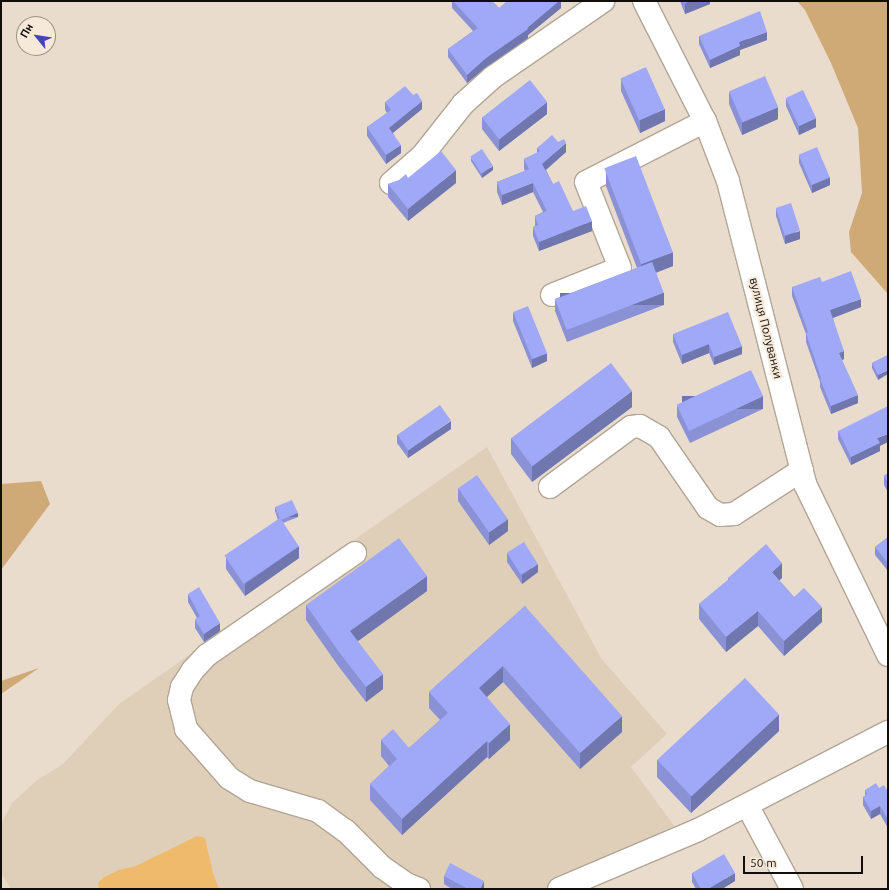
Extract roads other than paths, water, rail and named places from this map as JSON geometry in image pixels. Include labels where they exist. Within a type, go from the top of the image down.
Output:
[{"type":"street","points":[[392,183],[422,156],[463,104],[494,77],[603,1]]},
{"type":"street","name":"вулиця Полуванки","points":[[644,1],[705,121],[728,182],[805,484],[888,655]]},
{"type":"street","points":[[552,295],[620,268],[586,182],[705,121]]},
{"type":"street","points":[[550,487],[631,427],[640,426],[659,437],[708,508],[720,515],[734,514],[802,470]]},
{"type":"street","points":[[355,553],[207,655],[192,670],[182,687],[179,700],[186,730],[229,778],[250,791],[318,810],[346,831],[382,867],[406,884],[419,889]]},
{"type":"street","points":[[559,889],[698,830],[888,732]]},
{"type":"street","points":[[747,805],[792,889]]}]
